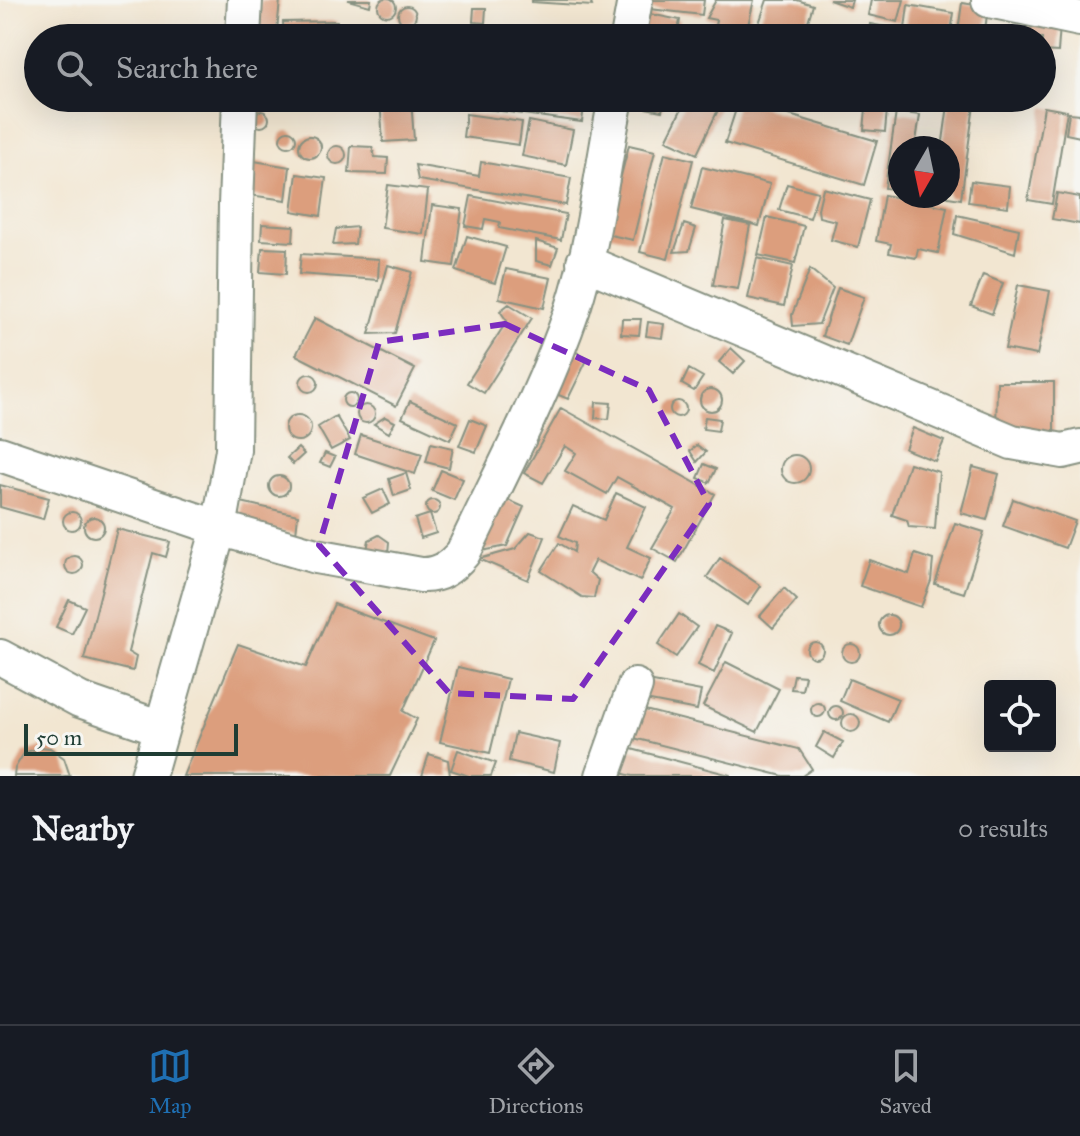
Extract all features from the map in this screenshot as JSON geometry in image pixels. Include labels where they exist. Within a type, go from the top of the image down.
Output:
[{"type":"street","points":[[244,24],[245,0]]},
{"type":"street","points":[[631,24],[635,0]]},
{"type":"street","points":[[989,0],[1080,19]]},
{"type":"street","points":[[148,776],[219,528],[233,450],[239,112]]},
{"type":"street","points":[[0,454],[219,528],[316,556],[421,575],[434,576],[449,568],[463,553],[526,422],[573,307],[613,112]]},
{"type":"street","points":[[584,262],[1012,442],[1063,451],[1080,447]]},
{"type":"street","points":[[0,657],[80,700],[161,728]]},
{"type":"street","points":[[603,776],[635,686]]},
{"type":"highlighted area","points":[[505,324],[649,390],[709,504],[573,699],[449,693],[319,545],[379,342]]},
{"type":"building","points":[[382,-1],[392,-1],[396,11],[391,16],[383,16],[378,11]]},
{"type":"building","points":[[261,0],[280,0],[278,24],[258,24]]},
{"type":"building","points":[[348,0],[371,0],[370,6]]},
{"type":"building","points":[[590,0],[592,6],[532,2]]},
{"type":"building","points":[[651,0],[704,0],[702,15],[650,9]]},
{"type":"building","points":[[716,0],[754,0],[748,24],[715,24],[716,20],[706,18]]},
{"type":"building","points":[[767,0],[797,0],[813,5],[807,24],[759,24]]},
{"type":"building","points":[[829,0],[852,0],[850,7]]},
{"type":"building","points":[[871,0],[904,0],[898,22],[868,15]]},
{"type":"building","points":[[962,3],[988,7],[986,24],[959,24]]},
{"type":"building","points":[[908,5],[954,13],[952,24],[906,24]]},
{"type":"building","points":[[407,6],[416,15],[407,24],[398,15]]},
{"type":"building","points":[[474,8],[486,8],[485,23],[473,22]]},
{"type":"building","points":[[645,13],[680,20],[679,24],[643,24]]},
{"type":"building","points":[[337,21],[337,24],[283,24]]},
{"type":"building","points":[[1056,25],[1060,25],[1056,52]]},
{"type":"building","points":[[1067,111],[1052,204],[1028,200],[1043,112]]},
{"type":"building","points":[[256,112],[266,112],[269,122],[264,127],[258,127],[253,122]]},
{"type":"building","points":[[381,112],[412,112],[414,140],[383,142]]},
{"type":"building","points":[[508,112],[583,112],[582,122]]},
{"type":"building","points":[[680,112],[717,112],[697,154],[666,140]]},
{"type":"building","points":[[735,112],[779,112],[877,141],[864,185],[725,143]]},
{"type":"building","points":[[866,112],[887,112],[885,132],[864,130]]},
{"type":"building","points":[[896,112],[920,115],[917,136],[893,136]]},
{"type":"building","points":[[947,112],[973,112],[961,199],[960,136],[944,136]]},
{"type":"building","points":[[1069,113],[1080,114],[1080,137],[1066,134]]},
{"type":"building","points":[[466,114],[522,122],[519,145],[463,137]]},
{"type":"building","points":[[529,121],[573,130],[566,165],[522,156]]},
{"type":"building","points":[[288,131],[294,133],[294,145],[288,147],[282,145],[280,139],[282,133]]},
{"type":"building","points":[[310,136],[318,139],[321,147],[318,155],[310,158],[302,155],[299,147],[302,139]]},
{"type":"building","points":[[629,145],[655,151],[633,240],[606,234]]},
{"type":"building","points":[[337,146],[346,155],[337,164],[328,155]]},
{"type":"building","points":[[351,146],[372,147],[375,157],[388,158],[387,174],[349,173]]},
{"type":"building","points":[[665,153],[693,160],[668,259],[640,252]]},
{"type":"building","points":[[254,161],[290,167],[286,200],[249,195]]},
{"type":"building","points":[[481,162],[571,178],[566,205],[418,180],[415,165],[479,176]]},
{"type":"building","points":[[702,167],[770,184],[759,226],[691,209]]},
{"type":"building","points":[[297,174],[326,178],[321,216],[292,211]]},
{"type":"building","points":[[971,181],[1010,186],[1008,207],[968,202]]},
{"type":"building","points":[[787,184],[818,192],[810,218],[779,210]]},
{"type":"building","points":[[388,185],[428,190],[423,234],[382,228]]},
{"type":"building","points":[[823,188],[870,200],[858,247],[831,240],[836,221],[819,217]]},
{"type":"building","points":[[1057,193],[1080,197],[1080,224],[1052,219]]},
{"type":"building","points":[[884,195],[888,196],[888,208],[947,208],[938,253],[918,249],[916,258],[889,253],[891,244],[876,241]]},
{"type":"building","points":[[471,196],[566,214],[561,240],[499,228],[500,222],[485,219],[483,229],[465,226]]},
{"type":"building","points":[[432,205],[462,209],[454,266],[425,262]]},
{"type":"building","points":[[957,215],[1019,229],[1015,253],[954,234]]},
{"type":"building","points":[[767,217],[804,226],[795,263],[758,255]]},
{"type":"building","points":[[725,220],[750,225],[738,289],[713,285]]},
{"type":"building","points":[[262,224],[294,226],[293,242],[261,240]]},
{"type":"building","points":[[684,224],[696,228],[689,251],[674,252]]},
{"type":"building","points":[[357,227],[355,244],[333,245],[336,229]]},
{"type":"building","points":[[467,236],[506,247],[495,283],[456,271]]},
{"type":"building","points":[[536,241],[558,248],[552,265],[536,261]]},
{"type":"building","points":[[262,248],[287,249],[286,274],[260,272]]},
{"type":"building","points":[[301,254],[379,259],[378,280],[299,274]]},
{"type":"building","points":[[757,258],[793,266],[784,306],[748,298]]},
{"type":"building","points":[[388,265],[412,272],[395,333],[369,334]]},
{"type":"building","points":[[506,269],[551,278],[544,308],[499,298]]},
{"type":"building","points":[[810,269],[833,288],[819,324],[793,326],[792,315]]},
{"type":"building","points":[[983,275],[1003,283],[992,314],[971,306]]},
{"type":"building","points":[[1018,285],[1050,291],[1037,355],[1005,349]]},
{"type":"building","points":[[838,288],[864,297],[847,345],[822,336]]},
{"type":"building","points":[[509,304],[532,318],[484,393],[467,383],[507,321],[500,311]]},
{"type":"building","points":[[315,318],[415,369],[396,406],[296,355]]},
{"type":"building","points":[[622,319],[641,319],[639,335],[621,334]]},
{"type":"building","points":[[648,322],[664,324],[662,338],[646,336]]},
{"type":"building","points":[[731,348],[745,361],[733,374],[719,362]]},
{"type":"building","points":[[574,351],[588,358],[568,399],[554,393]]},
{"type":"building","points":[[689,369],[703,377],[694,391],[682,384]]},
{"type":"building","points":[[305,374],[313,374],[318,383],[316,390],[305,392],[300,387],[300,379]]},
{"type":"building","points":[[997,382],[1054,382],[1054,432],[996,431]]},
{"type":"building","points":[[711,389],[719,392],[722,400],[719,408],[711,411],[703,408],[700,400],[703,392]]},
{"type":"building","points":[[350,393],[357,400],[350,407],[343,400]]},
{"type":"building","points":[[410,401],[458,423],[450,440],[402,418]]},
{"type":"building","points":[[675,401],[681,401],[686,409],[684,415],[675,417],[670,412],[670,406]]},
{"type":"building","points":[[596,402],[611,403],[609,419],[595,418]]},
{"type":"building","points":[[366,405],[375,414],[366,423],[357,414]]},
{"type":"building","points":[[561,408],[715,494],[677,562],[652,548],[675,509],[617,477],[607,494],[565,471],[576,453],[565,446],[543,483],[524,473]]},
{"type":"building","points":[[298,415],[307,419],[311,428],[307,437],[298,441],[289,437],[285,428],[289,419]]},
{"type":"building","points":[[336,416],[350,440],[331,450],[318,427]]},
{"type":"building","points":[[385,417],[395,422],[389,433],[374,424]]},
{"type":"building","points":[[705,417],[720,419],[718,431],[703,429]]},
{"type":"building","points":[[470,419],[487,426],[476,452],[459,446]]},
{"type":"building","points":[[913,428],[944,441],[935,461],[905,449]]},
{"type":"building","points":[[361,435],[422,454],[415,474],[355,454]]},
{"type":"building","points":[[431,443],[453,448],[449,468],[426,462]]},
{"type":"building","points":[[697,445],[706,452],[697,462],[690,451]]},
{"type":"building","points":[[298,448],[304,454],[293,464],[287,458]]},
{"type":"building","points":[[325,453],[335,457],[330,467],[320,463]]},
{"type":"building","points":[[795,455],[805,459],[809,469],[805,479],[795,483],[785,479],[781,469],[785,459]]},
{"type":"building","points":[[909,463],[939,472],[935,529],[909,527],[907,520],[892,515]]},
{"type":"building","points":[[704,464],[716,469],[709,483],[698,478]]},
{"type":"building","points":[[973,467],[999,474],[987,520],[961,513]]},
{"type":"building","points":[[441,470],[463,479],[454,500],[432,491]]},
{"type":"building","points":[[406,473],[411,490],[394,496],[389,479]]},
{"type":"building","points":[[275,476],[283,476],[289,486],[283,496],[275,496],[269,490],[269,482]]},
{"type":"building","points":[[0,485],[49,498],[43,519],[0,507]]},
{"type":"building","points":[[383,489],[390,504],[372,513],[363,498]]},
{"type":"building","points":[[616,493],[646,507],[627,547],[651,558],[640,581],[595,560],[589,572],[598,580],[594,598],[582,597],[541,571],[559,543],[574,552],[575,543],[559,536],[573,506],[604,520]]},
{"type":"building","points":[[501,497],[524,507],[507,546],[477,552]]},
{"type":"building","points":[[1013,499],[1075,521],[1065,548],[1003,526]]},
{"type":"building","points":[[433,500],[440,507],[433,514],[426,507]]},
{"type":"building","points":[[241,502],[298,515],[296,534],[238,522]]},
{"type":"building","points":[[72,512],[81,521],[72,530],[63,521]]},
{"type":"building","points":[[430,514],[436,533],[421,538],[415,519]]},
{"type":"building","points":[[94,517],[101,520],[104,527],[101,534],[94,537],[87,534],[84,527],[87,520]]},
{"type":"building","points":[[955,523],[984,532],[964,593],[935,584]]},
{"type":"building","points":[[117,529],[170,542],[166,557],[153,553],[128,652],[136,657],[133,671],[84,659]]},
{"type":"building","points":[[530,532],[545,537],[528,580],[479,559],[515,549]]},
{"type":"building","points":[[379,535],[389,542],[388,553],[367,550],[369,540]]},
{"type":"building","points":[[915,554],[933,560],[931,581],[921,607],[860,586],[869,560],[909,574]]},
{"type":"building","points":[[74,556],[83,565],[74,574],[65,565]]},
{"type":"building","points":[[720,558],[761,586],[748,605],[707,577]]},
{"type":"building","points":[[784,588],[797,600],[773,628],[760,616]]},
{"type":"building","points":[[69,600],[85,607],[72,634],[56,627]]},
{"type":"building","points":[[334,604],[434,641],[403,711],[417,719],[390,776],[183,776],[238,644],[306,667]]},
{"type":"building","points":[[679,614],[697,627],[676,657],[658,645]]},
{"type":"building","points":[[885,615],[893,615],[899,625],[893,635],[885,635],[879,629],[879,621]]},
{"type":"building","points":[[715,626],[732,633],[714,673],[698,665]]},
{"type":"building","points":[[812,642],[818,642],[823,650],[821,656],[812,658],[807,653],[807,647]]},
{"type":"building","points":[[851,644],[860,653],[851,662],[842,653]]},
{"type":"building","points":[[726,662],[779,689],[757,732],[703,706]]},
{"type":"building","points":[[458,667],[508,679],[490,753],[440,742]]},
{"type":"building","points":[[794,675],[805,676],[802,690],[791,689]]},
{"type":"building","points":[[849,679],[898,699],[888,722],[840,701]]},
{"type":"building","points":[[648,681],[701,691],[697,710],[645,700]]},
{"type":"building","points":[[818,703],[825,710],[818,717],[811,710]]},
{"type":"building","points":[[836,706],[843,713],[836,720],[829,713]]},
{"type":"building","points":[[633,707],[799,749],[812,769],[802,776],[783,776],[626,736]]},
{"type":"building","points":[[851,714],[860,723],[851,732],[842,723]]},
{"type":"building","points":[[824,732],[843,742],[834,758],[816,747]]},
{"type":"building","points":[[515,733],[560,743],[554,772],[509,761]]},
{"type":"building","points":[[41,747],[50,748],[64,758],[70,776],[14,776],[24,753]]},
{"type":"building","points":[[624,747],[730,776],[632,776],[617,772]]},
{"type":"building","points":[[458,750],[496,763],[491,776],[469,776],[451,770]]},
{"type":"building","points":[[429,754],[448,760],[450,776],[422,776]]}]
